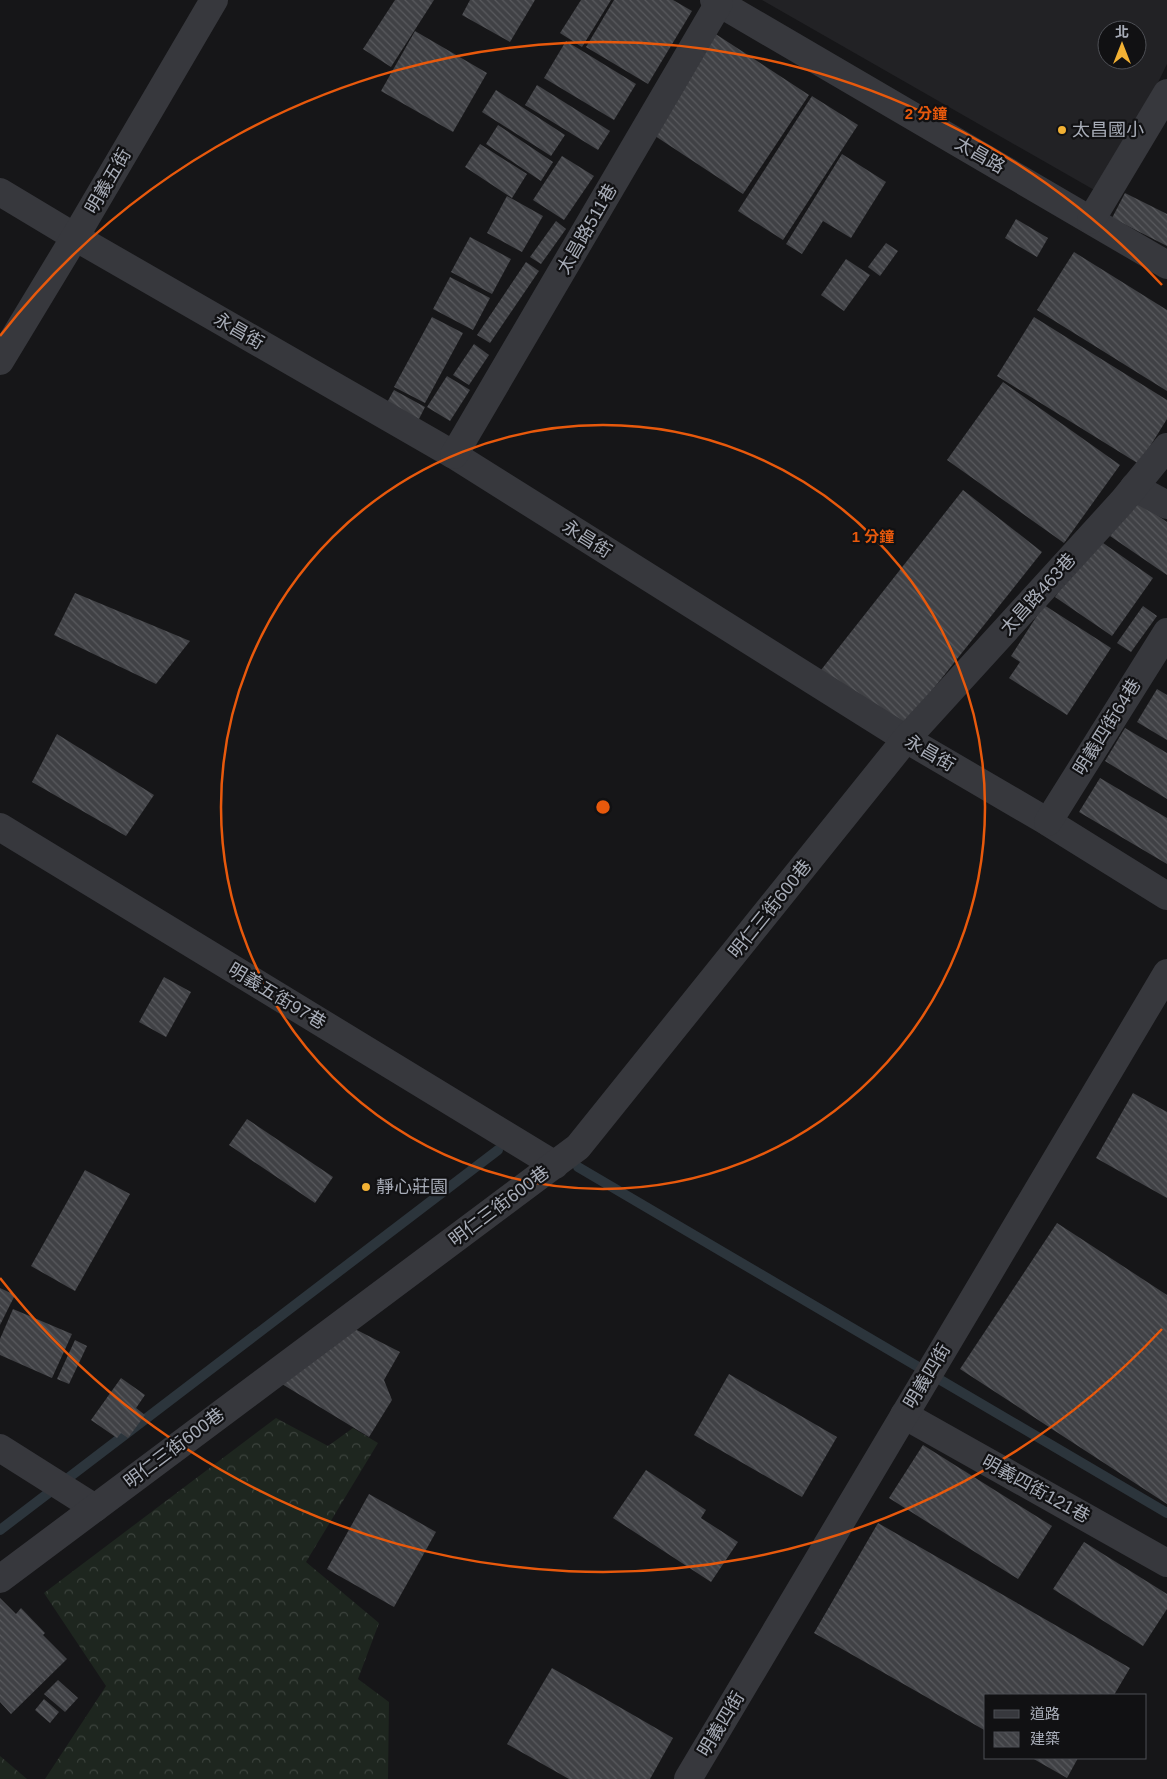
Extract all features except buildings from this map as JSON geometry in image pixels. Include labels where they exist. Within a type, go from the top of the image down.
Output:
[{"type":"street","name":"明義五街","points":[[0,361],[214,0]]},
{"type":"street","name":"太昌路","points":[[717,1],[1167,265]]},
{"type":"street","name":"太昌路511巷","points":[[454,455],[717,1]]},
{"type":"street","points":[[1091,220],[1167,94]]},
{"type":"street","name":"永昌街","points":[[0,192],[454,455],[906,739],[1048,822],[1167,896]]},
{"type":"street","name":"太昌路463巷","points":[[906,739],[1122,502],[1167,447]]},
{"type":"street","points":[[1134,487],[1167,505]]},
{"type":"street","name":"明義四街64巷","points":[[1048,822],[1167,632]]},
{"type":"street","name":"明仁三街600巷","points":[[0,1579],[578,1147],[906,739]]},
{"type":"street","name":"明義五街97巷","points":[[0,827],[555,1165]]},
{"type":"street","name":"明義四街","points":[[688,1779],[1167,973]]},
{"type":"street","name":"明義四街121巷","points":[[904,1415],[1167,1563]]},
{"type":"street","points":[[0,1448],[95,1508]]},
{"type":"shaded area","name":"太昌國小","points":[[762,0],[1167,0],[1167,64],[1103,195]]},
{"type":"green space","points":[[276,1418],[328,1446],[353,1428],[378,1443],[306,1562],[379,1623],[358,1679],[389,1702],[388,1779],[45,1779],[106,1686],[44,1593]]},
{"type":"green space","points":[[0,1756],[27,1779],[0,1779]]},
{"type":"waterway","points":[[0,1530],[498,1150]]},
{"type":"waterway","points":[[578,1167],[1167,1513]]},
{"type":"place","name":"太昌國小","points":[[1062,130]]},
{"type":"place","name":"靜心莊園","points":[[366,1187]]}]
